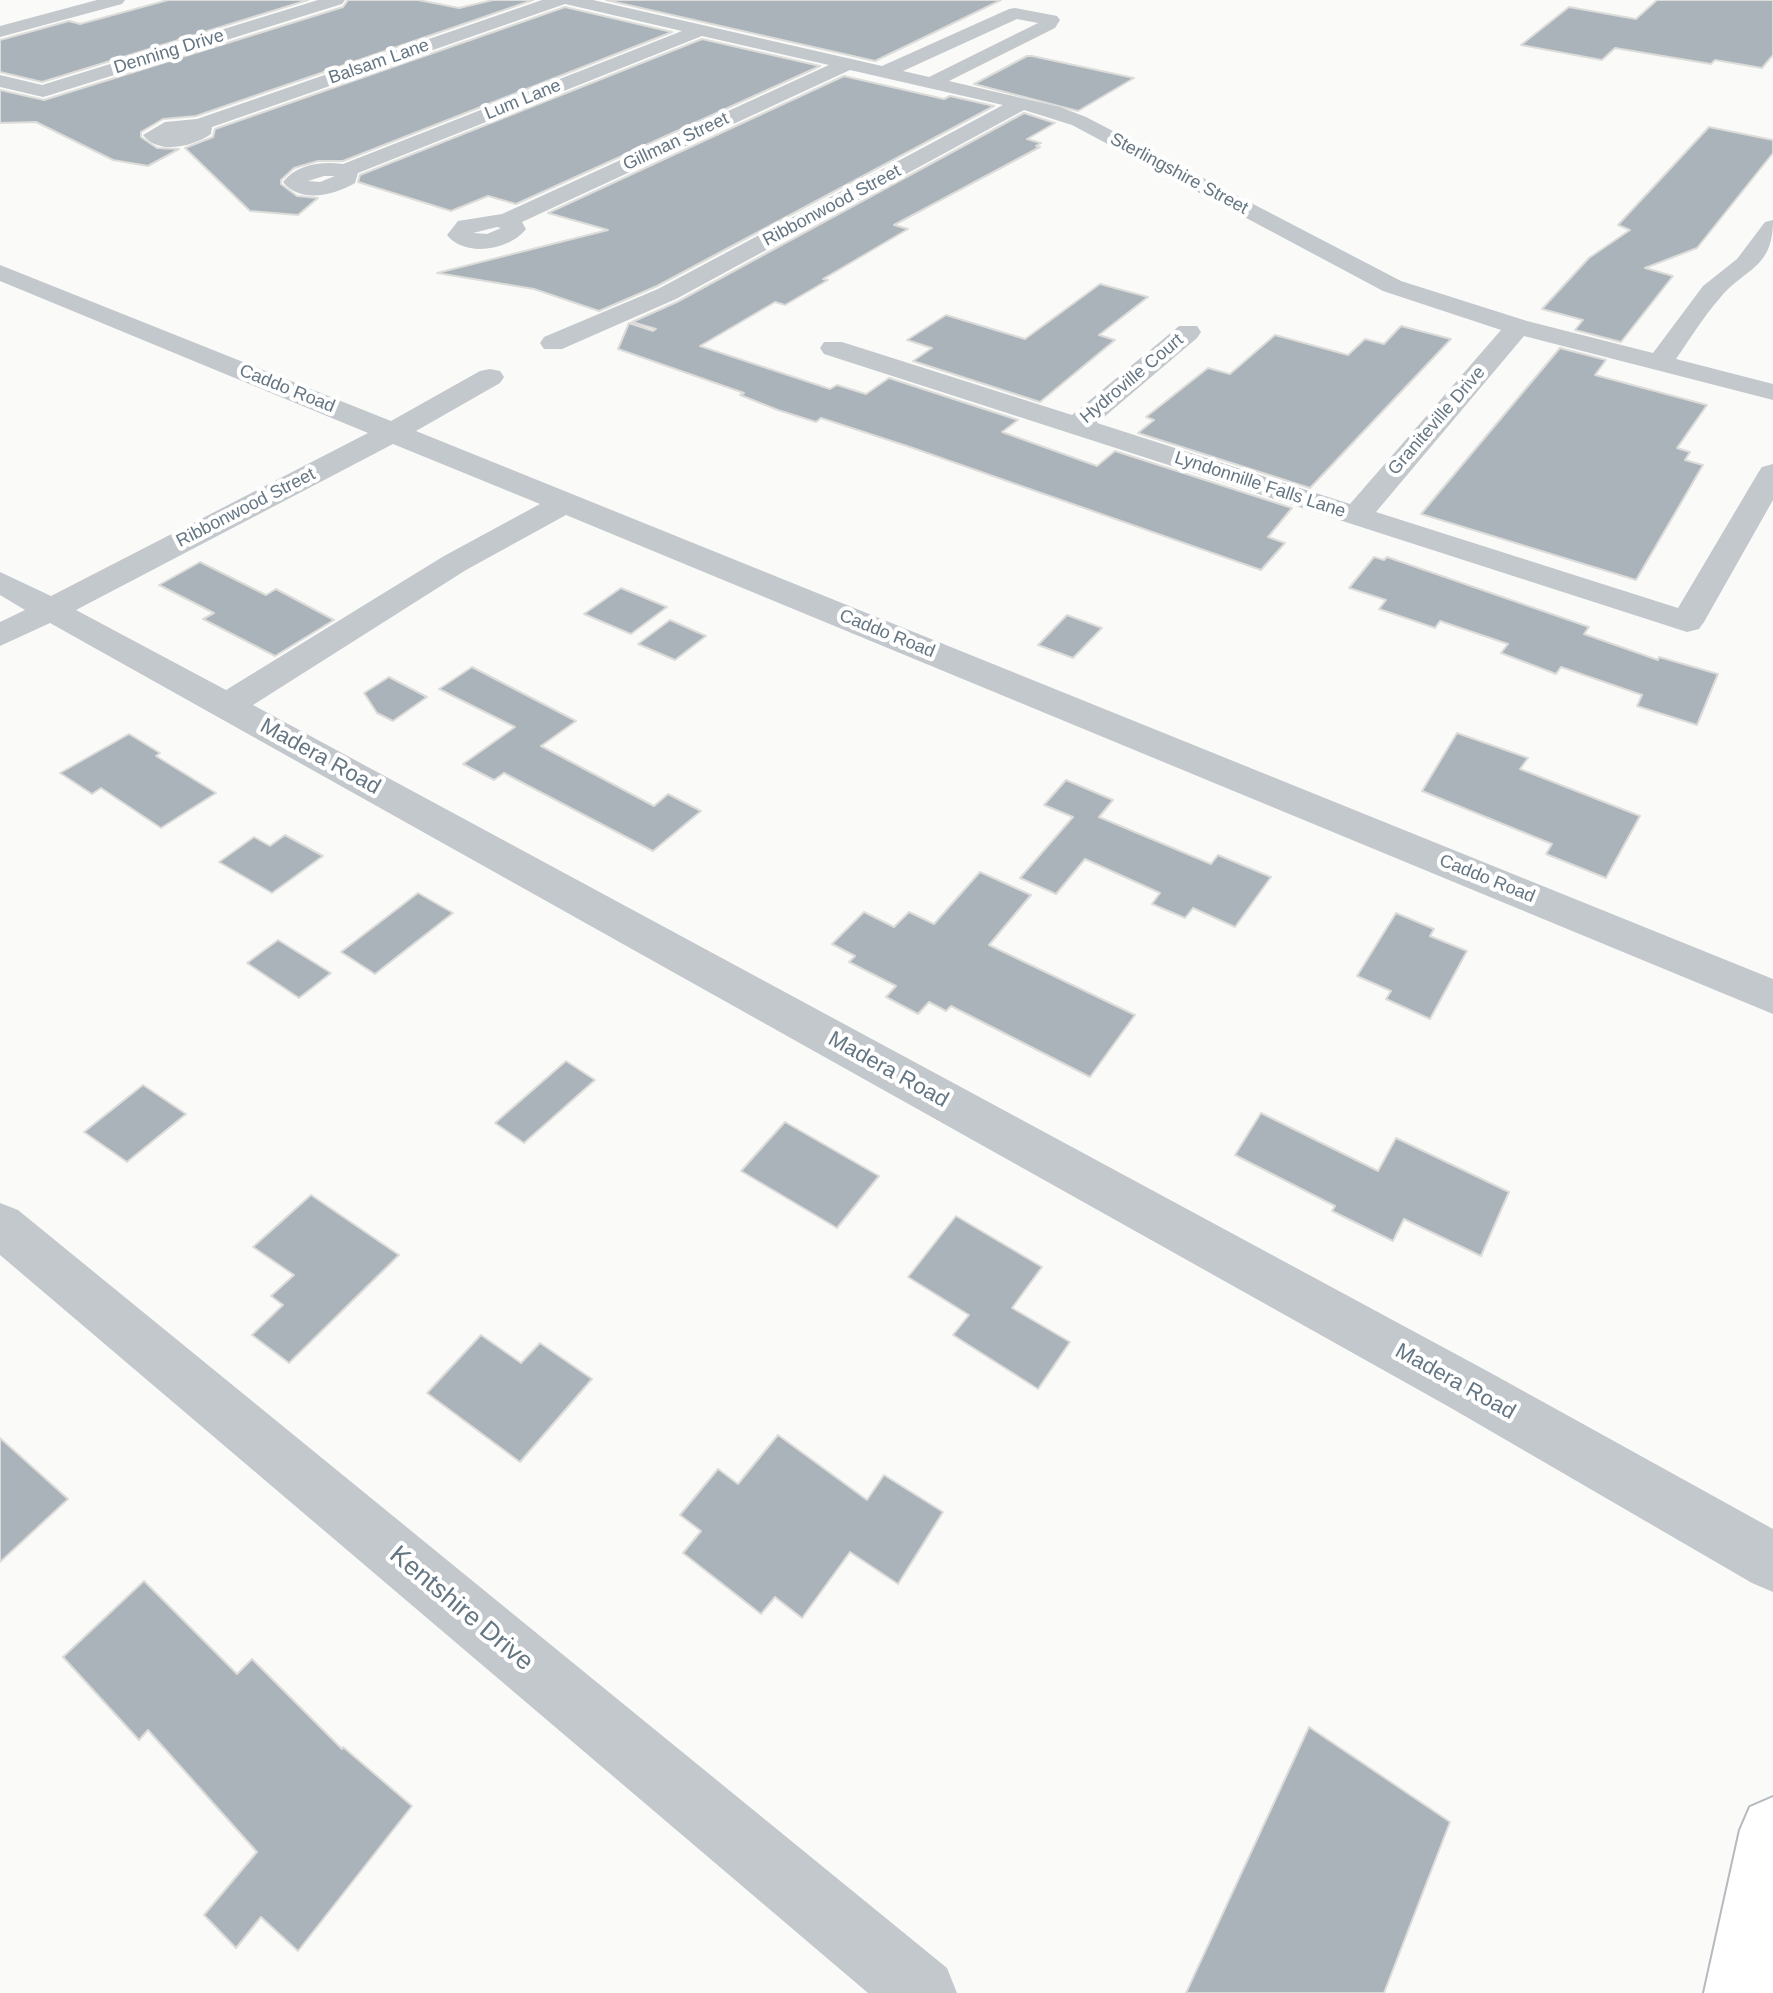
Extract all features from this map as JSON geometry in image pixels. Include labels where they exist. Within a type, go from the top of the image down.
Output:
[{"type":"main road","points":[[1739,1993],[1773,1830]]},
{"type":"street","points":[[0,32],[116,0]]},
{"type":"street","name":"Denning Drive","points":[[0,81],[43,91],[336,0]]},
{"type":"street","name":"Balsam Lane","points":[[199,125],[559,0]]},
{"type":"street","name":"Sterlingshire Street","points":[[570,0],[1022,103],[1079,121],[1392,286],[1518,327],[1773,392]]},
{"type":"street","points":[[885,72],[1015,13],[1051,20],[931,83]]},
{"type":"street","name":"Lum Lane","points":[[345,171],[701,30]]},
{"type":"street","points":[[960,38],[1003,47]]},
{"type":"street","name":"Gillman Street","points":[[506,221],[847,64]]},
{"type":"street","name":"Ribbonwood Street","points":[[553,343],[667,294],[1022,103]]},
{"type":"street","points":[[1659,363],[1712,291],[1764,254],[1773,227]]},
{"type":"street","name":"Caddo Road","points":[[0,272],[1773,997]]},
{"type":"street","name":"Graniteville Drive","points":[[1356,516],[1518,327]]},
{"type":"street","name":"Hydroville Court","points":[[1076,426],[1188,332]]},
{"type":"street","name":"Lyndonnille Falls Lane","points":[[833,348],[1687,622],[1773,473]]},
{"type":"street","name":"Ribbonwood Street","points":[[0,636],[393,432],[490,377]]},
{"type":"street","points":[[226,706],[455,563],[565,503]]},
{"type":"street","name":"Madera Road","points":[[0,582],[1456,1382],[1773,1562]]},
{"type":"street","name":"Kentshire Drive","points":[[0,1225],[922,1993]]},
{"type":"building","points":[[168,0],[308,0],[42,82],[0,72],[0,40],[69,21],[80,24]]},
{"type":"building","points":[[348,0],[418,0],[459,8],[493,0],[533,0],[196,116],[163,119],[141,132],[141,137],[157,148],[179,149],[148,166],[113,160],[36,122],[0,123],[0,90],[44,100],[343,7]]},
{"type":"building","points":[[606,0],[1001,0],[875,61]]},
{"type":"building","points":[[1657,0],[1773,0],[1773,55],[1762,68],[1715,60],[1711,64],[1615,48],[1602,60],[1521,45],[1569,7],[1636,19]]},
{"type":"building","points":[[565,7],[672,32],[343,161],[318,161],[294,168],[281,180],[281,184],[297,196],[318,198],[298,215],[250,211],[185,148],[213,137],[215,129]]},
{"type":"building","points":[[702,39],[820,66],[516,204],[488,196],[451,211],[358,182],[360,175]]},
{"type":"building","points":[[1027,56],[1134,78],[1078,111],[974,84]]},
{"type":"building","points":[[844,76],[944,99],[950,96],[994,106],[657,286],[599,311],[534,289],[437,273],[608,230],[548,213]]},
{"type":"building","points":[[1024,113],[1055,123],[1027,139],[1041,143],[1036,146],[1040,147],[894,225],[908,229],[823,279],[828,280],[785,305],[775,302],[700,346],[830,389],[837,385],[866,394],[889,378],[1018,420],[1002,432],[1097,466],[1115,451],[1292,508],[1268,537],[1285,543],[1261,570],[910,447],[821,418],[816,422],[778,410],[740,395],[744,393],[618,349],[629,323],[653,331],[656,329],[632,322],[677,302]]},
{"type":"building","points":[[1709,127],[1773,140],[1773,153],[1697,248],[1645,268],[1673,276],[1621,342],[1575,330],[1583,320],[1542,309],[1589,258],[1630,230],[1618,225]]},
{"type":"building","points":[[1100,284],[1148,297],[1099,335],[1115,340],[1040,402],[913,361],[932,348],[907,340],[946,315],[1025,339]]},
{"type":"building","points":[[1401,326],[1451,339],[1310,488],[1138,433],[1154,420],[1146,417],[1208,368],[1230,374],[1275,335],[1348,355],[1365,339],[1384,344]]},
{"type":"building","points":[[1560,348],[1606,360],[1595,375],[1707,405],[1677,448],[1690,452],[1685,460],[1703,465],[1636,580],[1421,514]]},
{"type":"building","points":[[1374,557],[1384,560],[1387,557],[1589,627],[1584,634],[1658,660],[1659,657],[1718,674],[1697,725],[1637,706],[1642,695],[1561,667],[1556,674],[1501,653],[1508,644],[1440,621],[1435,628],[1379,609],[1386,600],[1349,588]]},
{"type":"building","points":[[200,562],[266,595],[276,589],[334,620],[275,656],[203,619],[214,613],[159,585]]},
{"type":"building","points":[[621,588],[667,607],[631,634],[584,614]]},
{"type":"building","points":[[1067,615],[1102,628],[1073,658],[1038,645]]},
{"type":"building","points":[[670,620],[706,636],[675,660],[638,644]]},
{"type":"building","points":[[472,667],[576,721],[541,746],[654,806],[668,794],[701,811],[653,851],[504,773],[494,780],[463,764],[515,727],[439,689]]},
{"type":"building","points":[[389,677],[427,697],[393,721],[377,713],[364,693]]},
{"type":"building","points":[[1457,733],[1528,758],[1520,769],[1640,816],[1606,878],[1546,854],[1552,844],[1422,791]]},
{"type":"building","points":[[129,734],[160,753],[156,756],[216,793],[161,828],[101,788],[92,794],[60,773]]},
{"type":"building","points":[[1066,780],[1113,800],[1099,817],[1211,864],[1218,855],[1271,877],[1235,927],[1193,908],[1185,918],[1152,904],[1160,893],[1085,859],[1056,894],[1020,878],[1073,817],[1044,805]]},
{"type":"building","points":[[285,835],[323,856],[272,893],[219,862],[254,837],[270,846]]},
{"type":"building","points":[[980,872],[1031,895],[989,945],[1135,1015],[1090,1077],[951,1006],[946,1011],[929,1002],[918,1014],[886,997],[896,986],[849,962],[855,956],[832,944],[864,912],[894,927],[909,912],[934,924]]},
{"type":"building","points":[[418,893],[453,913],[375,974],[341,952]]},
{"type":"building","points":[[1396,913],[1434,929],[1430,936],[1467,951],[1430,1019],[1386,999],[1391,991],[1357,976]]},
{"type":"building","points":[[278,940],[331,973],[299,998],[247,963]]},
{"type":"building","points":[[566,1061],[595,1080],[524,1143],[495,1123]]},
{"type":"building","points":[[143,1085],[186,1114],[127,1162],[84,1132]]},
{"type":"building","points":[[1261,1113],[1378,1171],[1396,1138],[1509,1192],[1481,1256],[1404,1219],[1393,1241],[1332,1211],[1335,1206],[1235,1155]]},
{"type":"building","points":[[785,1122],[879,1176],[837,1228],[741,1171]]},
{"type":"building","points":[[311,1195],[399,1255],[289,1363],[252,1335],[283,1305],[271,1296],[294,1275],[253,1247]]},
{"type":"building","points":[[956,1216],[1042,1267],[1012,1308],[1070,1342],[1038,1389],[953,1335],[969,1315],[908,1277]]},
{"type":"building","points":[[481,1335],[521,1363],[540,1343],[592,1379],[520,1462],[427,1393]]},
{"type":"building","points":[[778,1435],[867,1500],[884,1475],[943,1512],[898,1584],[850,1552],[802,1618],[775,1597],[761,1614],[683,1553],[701,1531],[680,1515],[718,1469],[738,1484]]},
{"type":"building","points":[[0,1438],[68,1499],[0,1562]]},
{"type":"building","points":[[144,1581],[237,1674],[252,1659],[342,1749],[412,1806],[298,1951],[261,1917],[236,1948],[204,1915],[257,1852],[148,1730],[139,1740],[63,1657]]},
{"type":"building","points":[[1309,1727],[1450,1822],[1384,1993],[1186,1993]]}]
